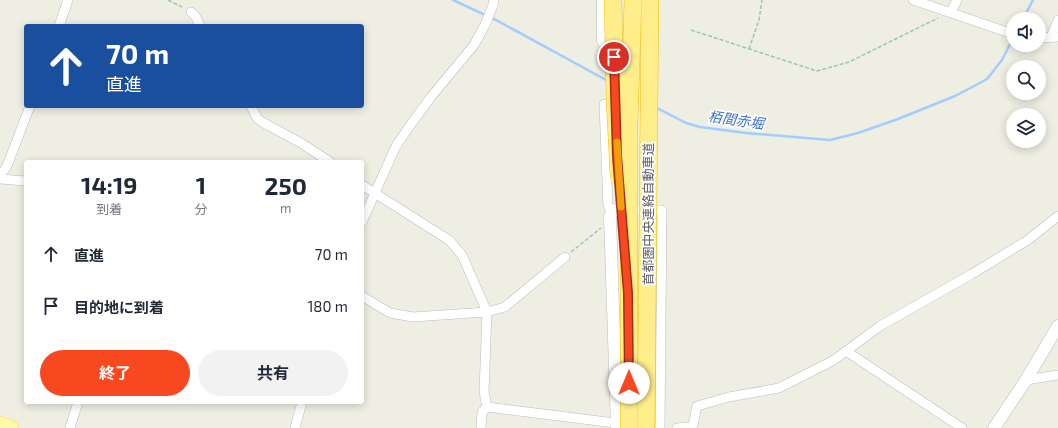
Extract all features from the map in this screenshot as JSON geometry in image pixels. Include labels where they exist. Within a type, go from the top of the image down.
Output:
[{"type":"highway","points":[[613,0],[614,94],[617,156],[628,293]]},
{"type":"highway","name":"首都圏中央連絡自動車道","points":[[621,427],[628,293],[629,124],[633,0]]},
{"type":"highway","name":"首都圏中央連絡自動車道","points":[[646,428],[650,0]]},
{"type":"main road","points":[[0,424],[11,428]]},
{"type":"street","points":[[60,24],[68,0]]},
{"type":"street","points":[[603,0],[603,41]]},
{"type":"street","points":[[913,0],[951,12],[1006,33]]},
{"type":"street","points":[[951,12],[957,0]]},
{"type":"street","points":[[364,217],[396,146],[431,97],[474,45],[485,25],[493,2]]},
{"type":"street","points":[[190,12],[196,17],[199,24]]},
{"type":"street","points":[[1054,37],[1058,20]]},
{"type":"street","points":[[487,407],[621,427],[659,428],[662,210],[611,210],[608,206],[604,104]]},
{"type":"street","points":[[24,180],[0,177],[7,166],[29,108]]},
{"type":"street","points":[[252,108],[257,118],[262,122],[301,143],[327,160]]},
{"type":"street","points":[[364,186],[453,244],[462,255],[487,312],[484,392],[487,407]]},
{"type":"street","points":[[613,210],[610,216],[610,227],[621,427]]},
{"type":"street","points":[[677,428],[691,428],[697,406],[729,397],[778,388],[834,360],[880,326],[972,274],[1028,240],[1058,216]]},
{"type":"street","points":[[364,297],[390,313],[413,317],[487,312],[504,307],[565,257]]},
{"type":"street","points":[[994,428],[1026,380],[1058,326]]},
{"type":"street","points":[[846,350],[962,428]]},
{"type":"street","points":[[1026,380],[1058,375]]},
{"type":"street","points":[[70,428],[77,404]]},
{"type":"street","points":[[297,428],[302,404]]},
{"type":"street","points":[[481,428],[482,412],[487,407]]},
{"type":"path","points":[[168,0],[190,12]]},
{"type":"path","points":[[749,49],[759,20],[762,0]]},
{"type":"path","points":[[691,30],[817,71],[849,62],[951,12]]},
{"type":"path","points":[[565,257],[600,228],[610,227]]},
{"type":"waterway","name":"栢間赤堀","points":[[453,0],[496,20],[608,81]]},
{"type":"waterway","name":"栢間赤堀","points":[[1027,12],[1033,0]]},
{"type":"waterway","name":"栢間赤堀","points":[[655,107],[686,123],[700,127],[746,133],[830,140],[858,133],[898,119],[955,96],[987,79],[1002,60],[1006,52]]},
{"type":"slow traffic","points":[[617,142],[621,207]]},
{"type":"route","points":[[614,57],[617,156],[628,293],[629,383]]}]
